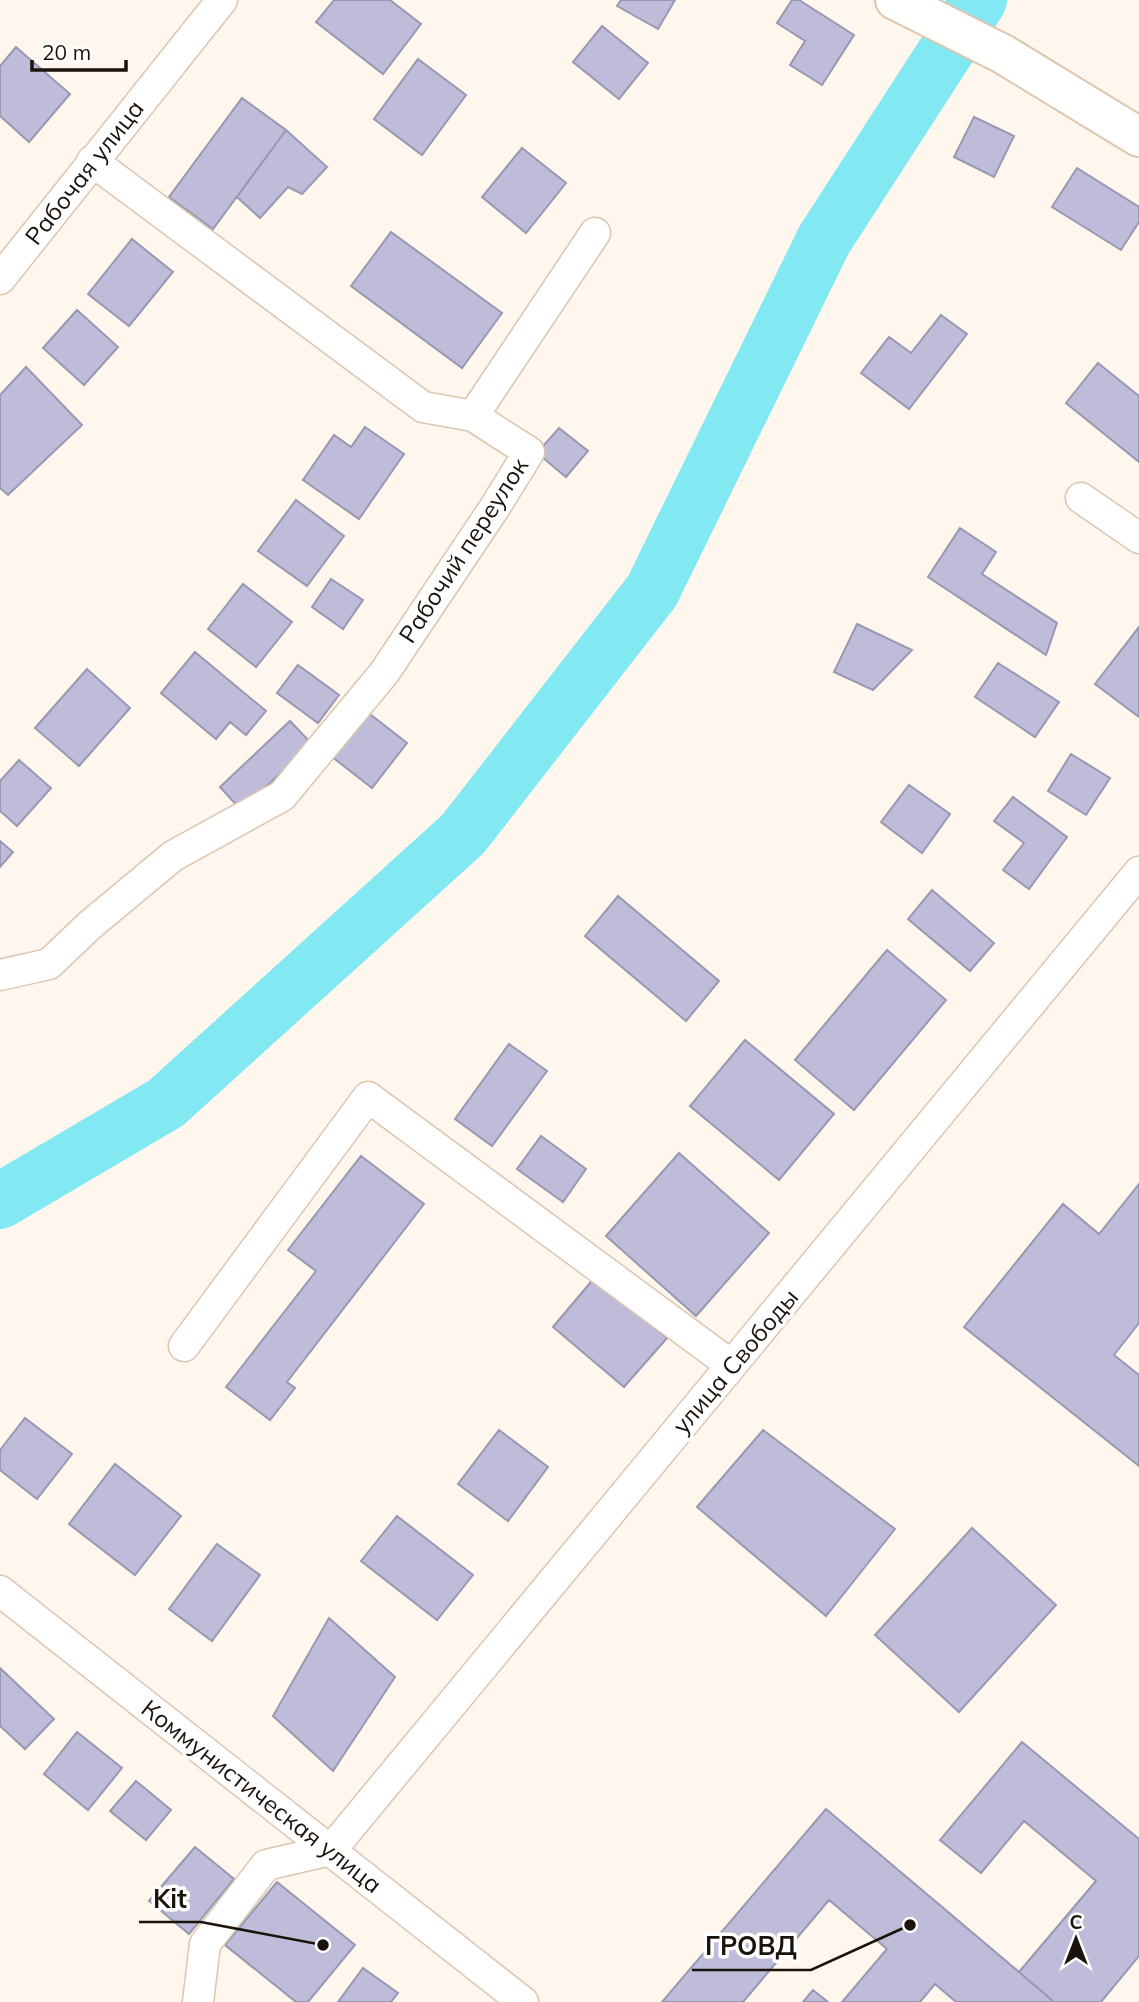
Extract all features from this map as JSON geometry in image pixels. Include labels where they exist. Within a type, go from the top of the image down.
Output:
[{"type":"main road","points":[[902,3],[1003,54],[1139,137]]},
{"type":"street","name":"Рабочая улица","points":[[0,279],[222,0]]},
{"type":"street","name":"Рабочий переулок","points":[[0,975],[49,964],[90,925],[173,856],[282,796],[384,673],[529,452],[473,416],[423,407],[92,162]]},
{"type":"street","points":[[473,416],[595,233]]},
{"type":"street","points":[[1081,498],[1139,538]]},
{"type":"street","name":"улица Свободы","points":[[331,1850],[1139,872]]},
{"type":"street","points":[[184,1346],[368,1097],[731,1365]]},
{"type":"street","name":"Коммунистическая улица","points":[[0,1591],[523,2002]]},
{"type":"street","points":[[198,2002],[205,1944],[266,1865],[331,1850]]},
{"type":"building","points":[[334,0],[390,0],[421,24],[383,74],[316,22]]},
{"type":"building","points":[[621,0],[675,0],[658,29],[617,6]]},
{"type":"building","points":[[792,0],[799,0],[854,35],[822,85],[790,65],[805,41],[777,23]]},
{"type":"building","points":[[602,26],[648,63],[619,99],[573,62]]},
{"type":"building","points":[[16,47],[70,94],[29,142],[0,116],[0,66]]},
{"type":"building","points":[[418,59],[466,95],[422,155],[374,119]]},
{"type":"building","points":[[242,98],[286,130],[213,229],[169,197]]},
{"type":"building","points":[[974,117],[1014,136],[994,177],[954,157]]},
{"type":"building","points":[[286,130],[327,167],[302,194],[288,187],[260,218],[237,197]]},
{"type":"building","points":[[522,148],[566,183],[526,233],[482,197]]},
{"type":"building","points":[[1077,168],[1139,207],[1139,222],[1121,250],[1052,207]]},
{"type":"building","points":[[391,232],[502,313],[462,368],[351,286]]},
{"type":"building","points":[[132,239],[173,272],[129,326],[88,294]]},
{"type":"building","points":[[77,310],[118,347],[84,385],[43,348]]},
{"type":"building","points":[[941,315],[967,334],[909,409],[861,373],[889,337],[911,353]]},
{"type":"building","points":[[1098,363],[1139,396],[1139,462],[1066,403]]},
{"type":"building","points":[[26,367],[82,425],[8,495],[0,488],[0,395]]},
{"type":"building","points":[[365,427],[404,454],[359,519],[303,480],[334,435],[351,447]]},
{"type":"building","points":[[559,428],[588,451],[566,477],[537,453]]},
{"type":"building","points":[[296,500],[344,536],[307,586],[258,551]]},
{"type":"building","points":[[960,528],[996,552],[982,574],[1057,623],[1046,655],[928,577]]},
{"type":"building","points":[[331,579],[363,600],[343,629],[312,607]]},
{"type":"building","points":[[243,584],[292,622],[256,667],[208,629]]},
{"type":"building","points":[[857,624],[912,650],[873,690],[834,672]]},
{"type":"building","points":[[1139,627],[1139,717],[1095,684]]},
{"type":"building","points":[[195,652],[266,711],[246,735],[230,722],[216,739],[161,693]]},
{"type":"building","points":[[998,663],[1059,702],[1035,737],[975,697]]},
{"type":"building","points":[[298,665],[339,695],[318,723],[277,693]]},
{"type":"building","points":[[87,669],[130,708],[79,766],[35,728]]},
{"type":"building","points":[[366,711],[407,743],[372,788],[331,756]]},
{"type":"building","points":[[290,721],[312,744],[241,810],[220,787]]},
{"type":"building","points":[[1071,754],[1110,778],[1086,815],[1048,791]]},
{"type":"building","points":[[19,760],[51,788],[17,826],[0,811],[0,781]]},
{"type":"building","points":[[909,785],[950,814],[922,853],[881,822]]},
{"type":"building","points":[[1013,797],[1067,837],[1029,889],[1003,870],[1024,843],[994,821]]},
{"type":"building","points":[[0,841],[13,852],[0,867]]},
{"type":"building","points":[[932,890],[994,943],[970,971],[908,919]]},
{"type":"building","points":[[618,896],[719,981],[686,1021],[585,936]]},
{"type":"building","points":[[887,950],[946,1000],[854,1110],[795,1060]]},
{"type":"building","points":[[745,1040],[834,1114],[779,1180],[690,1106]]},
{"type":"building","points":[[509,1044],[547,1071],[492,1146],[455,1119]]},
{"type":"building","points":[[541,1136],[586,1169],[563,1202],[517,1169]]},
{"type":"building","points":[[679,1153],[769,1233],[696,1316],[606,1236]]},
{"type":"building","points":[[361,1156],[424,1204],[287,1382],[295,1388],[270,1420],[226,1387],[316,1271],[288,1250]]},
{"type":"building","points":[[1139,1184],[1139,1323],[1114,1355],[1139,1375],[1139,1466],[964,1327],[1063,1204],[1099,1234]]},
{"type":"building","points":[[595,1277],[667,1338],[624,1387],[553,1327]]},
{"type":"building","points":[[25,1418],[72,1454],[37,1499],[0,1470],[0,1450]]},
{"type":"building","points":[[499,1430],[548,1467],[508,1521],[458,1484]]},
{"type":"building","points":[[763,1430],[895,1529],[826,1616],[697,1507]]},
{"type":"building","points":[[115,1464],[181,1516],[135,1575],[69,1524]]},
{"type":"building","points":[[397,1516],[473,1575],[437,1620],[361,1561]]},
{"type":"building","points":[[972,1528],[1056,1605],[959,1712],[875,1635]]},
{"type":"building","points":[[217,1544],[260,1575],[212,1641],[169,1609]]},
{"type":"building","points":[[329,1618],[395,1677],[333,1771],[273,1716]]},
{"type":"building","points":[[0,1668],[54,1719],[25,1749],[0,1726]]},
{"type":"building","points":[[77,1732],[122,1768],[88,1810],[44,1774]]},
{"type":"building","points":[[1022,1742],[1139,1839],[1139,1956],[1101,2002],[1054,2002],[1019,1972],[1096,1881],[1024,1821],[981,1873],[940,1840]]},
{"type":"building","points":[[136,1781],[171,1810],[146,1840],[110,1811]]},
{"type":"building","points":[[826,1809],[1054,2002],[956,2002],[935,1984],[920,2002],[842,2002],[887,1949],[829,1900],[743,2002],[662,2002]]},
{"type":"building","points":[[195,1847],[234,1879],[189,1934],[149,1901]]},
{"type":"building","points":[[277,1882],[355,1945],[308,2002],[296,2002],[225,1945]]},
{"type":"building","points":[[363,1968],[398,1993],[391,2002],[338,2002]]},
{"type":"building","points":[[813,1990],[828,2002],[803,2002]]},
{"type":"waterway","points":[[0,1201],[166,1103],[463,834],[652,591],[824,240],[979,0]]},
{"type":"place","name":"ГРОВД","points":[[910,1925]]},
{"type":"place","name":"Kit","points":[[323,1945]]}]
